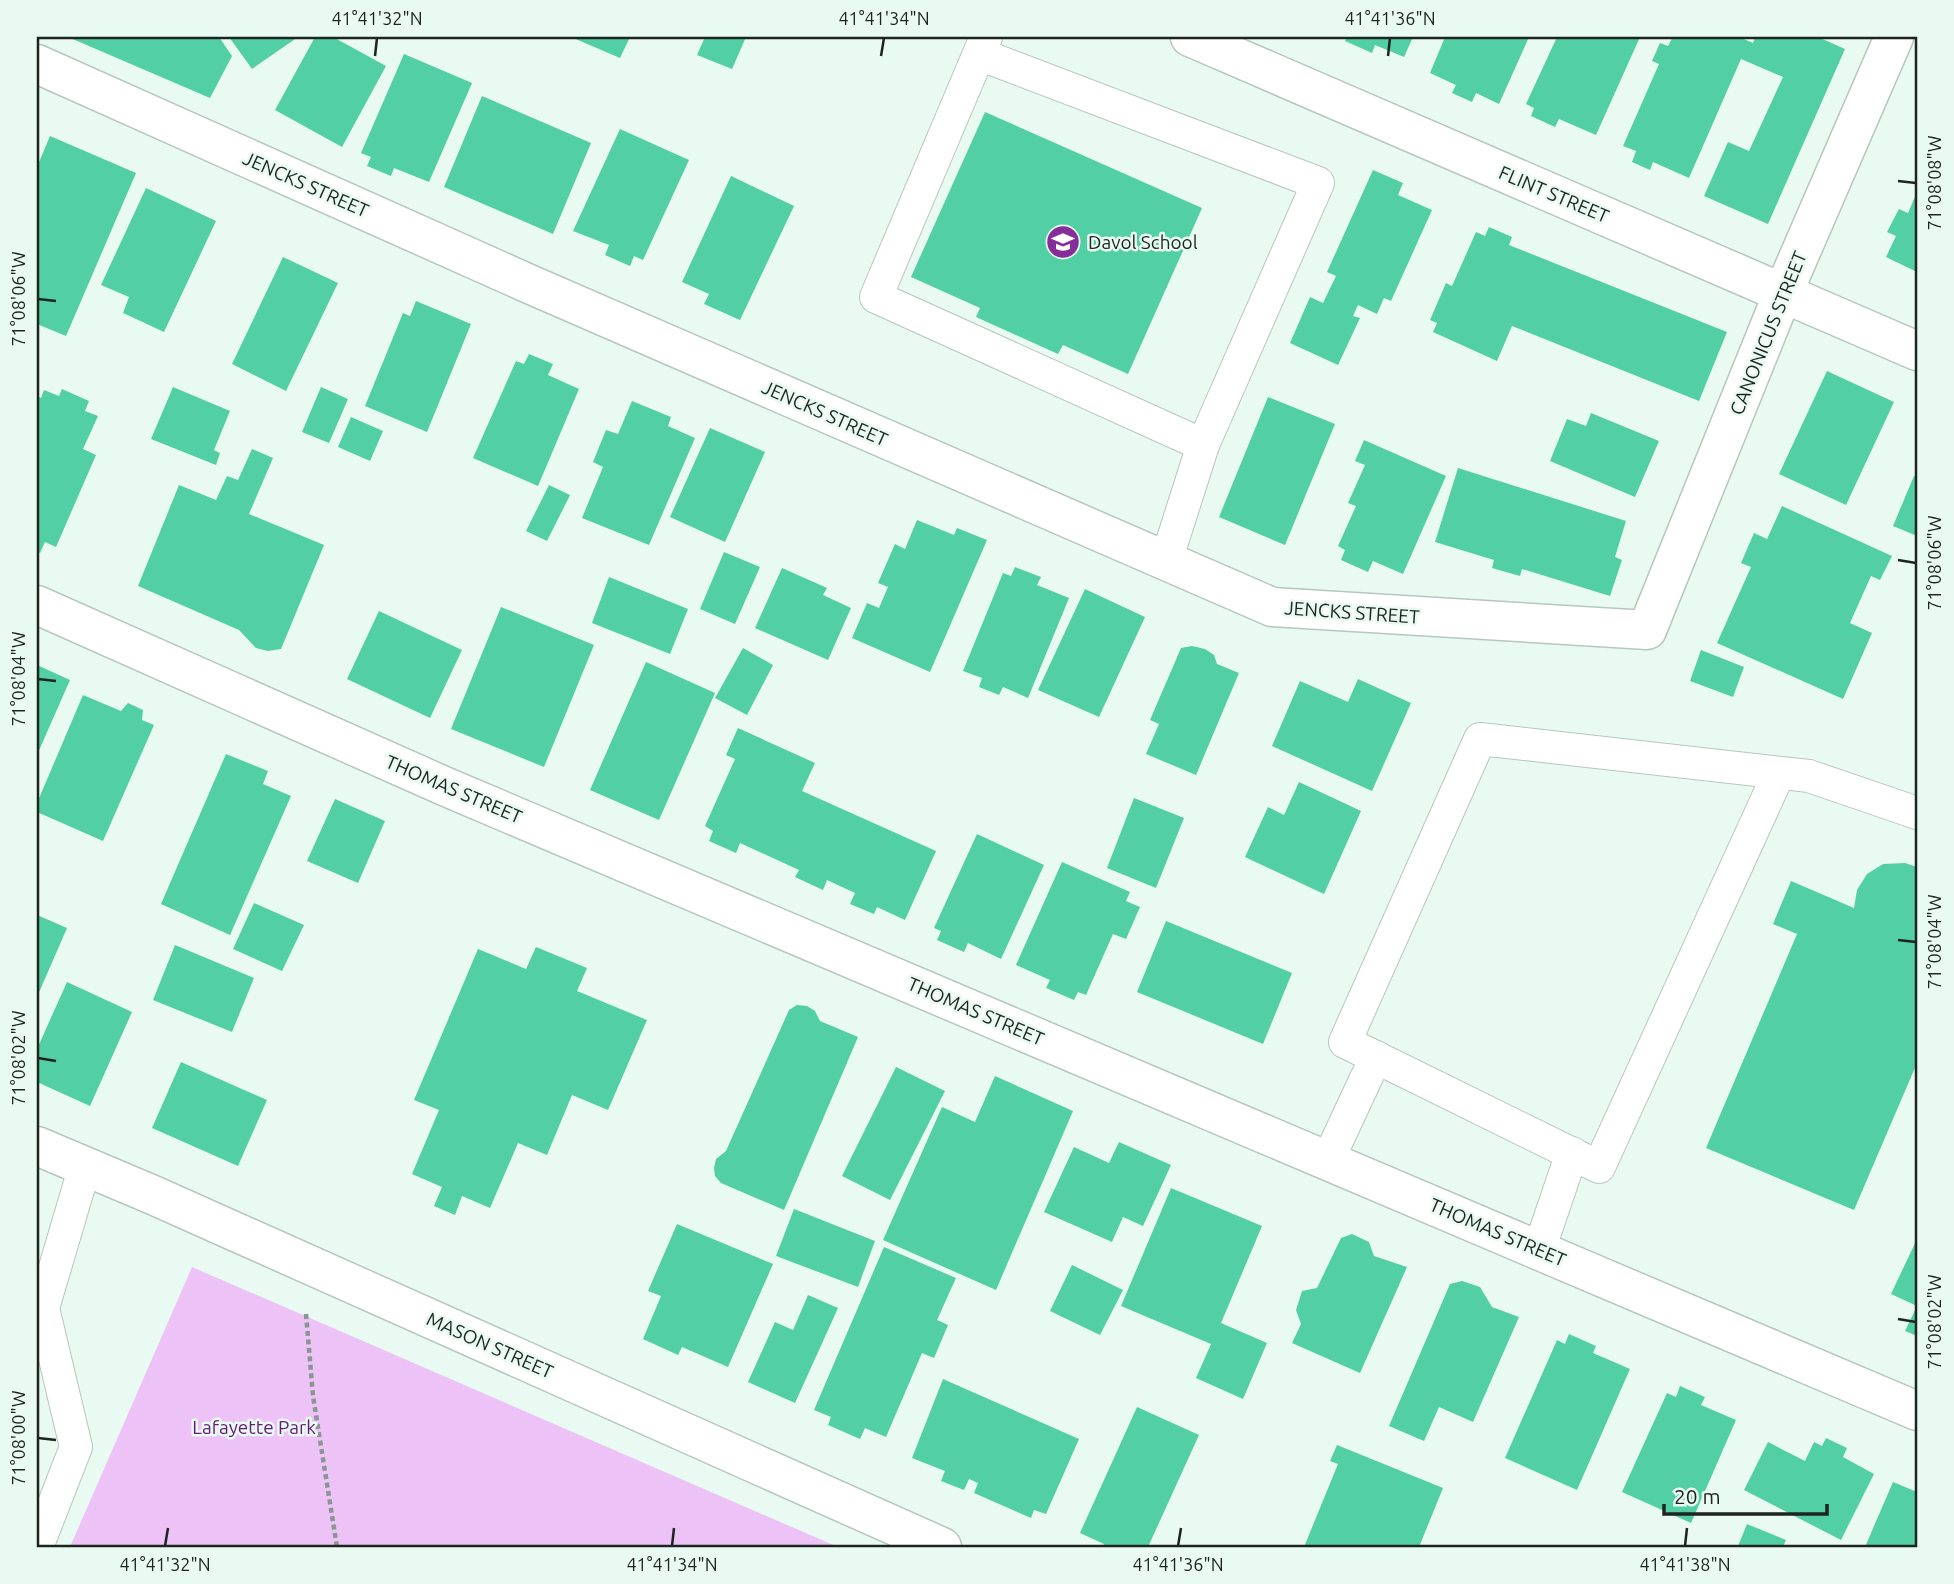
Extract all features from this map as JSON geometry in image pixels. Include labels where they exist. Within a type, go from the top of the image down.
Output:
[{"type":"street","name":"FLINT STREET","points":[[1190,37],[1917,351]]},
{"type":"street","name":"CANONICUS STREET","points":[[1647,630],[1783,293],[1894,37]]},
{"type":"street","name":"JENCKS STREET","points":[[37,64],[527,283],[1272,607],[1647,630]]},
{"type":"street","name":"THOMAS STREET","points":[[37,605],[444,786],[1917,1411]]},
{"type":"street","name":"MASON STREET","points":[[37,1146],[302,1261],[942,1547]]},
{"type":"lane","points":[[1166,561],[1203,445],[1318,183],[983,45],[876,297],[1203,445]]},
{"type":"lane","points":[[1779,773],[1598,1167],[1345,1042],[1480,739],[1809,776],[1917,813]]},
{"type":"lane","points":[[1328,1160],[1376,1057]]},
{"type":"lane","points":[[1539,1250],[1572,1153]]},
{"type":"lane","points":[[38,1540],[76,1447],[40,1307],[85,1166]]},
{"type":"path","points":[[302,1261],[313,1396],[337,1547]]},
{"type":"green space","name":"Lafayette Park","points":[[192,1267],[838,1547],[70,1547]]},
{"type":"building","points":[[68,37],[219,37],[232,56],[210,98]]},
{"type":"building","points":[[229,37],[298,37],[252,69]]},
{"type":"building","points":[[315,37],[333,37],[386,66],[342,147],[275,110]]},
{"type":"building","points":[[571,37],[630,37],[620,58]]},
{"type":"building","points":[[705,37],[746,37],[732,69],[697,55]]},
{"type":"building","points":[[1347,37],[1413,37],[1404,57],[1375,45],[1372,53],[1345,41]]},
{"type":"building","points":[[1445,37],[1529,37],[1499,104],[1476,93],[1472,102],[1452,93],[1456,85],[1430,73]]},
{"type":"building","points":[[1557,37],[1640,37],[1596,135],[1559,119],[1555,127],[1531,116],[1534,108],[1526,104]]},
{"type":"building","points":[[1673,37],[1739,37],[1753,43],[1755,37],[1818,37],[1845,49],[1768,224],[1704,196],[1728,142],[1749,151],[1783,77],[1741,59],[1689,178],[1653,162],[1650,170],[1632,162],[1636,151],[1623,146],[1659,64],[1652,61],[1660,43],[1668,46]]},
{"type":"building","points":[[404,54],[472,83],[429,182],[394,168],[391,176],[367,166],[371,157],[361,153]]},
{"type":"building","points":[[482,96],[591,143],[553,234],[444,187]]},
{"type":"building","points":[[985,112],[1202,208],[1128,374],[1063,345],[1058,354],[976,317],[980,308],[911,277]]},
{"type":"building","points":[[620,129],[689,160],[643,260],[634,256],[630,266],[605,255],[609,245],[573,231]]},
{"type":"building","points":[[50,136],[136,173],[66,336],[37,324],[37,167]]},
{"type":"building","points":[[1373,170],[1403,183],[1398,195],[1432,210],[1391,301],[1384,298],[1377,314],[1358,305],[1353,316],[1360,318],[1338,365],[1290,343],[1310,297],[1323,303],[1336,276],[1327,272]]},
{"type":"building","points":[[731,176],[794,206],[740,320],[704,304],[709,294],[682,282]]},
{"type":"building","points":[[146,188],[216,221],[164,332],[123,313],[129,297],[101,285]]},
{"type":"building","points":[[1917,192],[1917,272],[1886,257],[1896,236],[1887,232],[1899,209],[1908,213]]},
{"type":"building","points":[[1489,227],[1512,237],[1509,245],[1727,332],[1699,401],[1512,326],[1497,361],[1433,332],[1437,323],[1430,320],[1446,283],[1452,286],[1476,232],[1485,236]]},
{"type":"building","points":[[283,257],[338,283],[286,391],[232,364]]},
{"type":"building","points":[[416,301],[471,324],[427,432],[365,406],[403,313],[410,316]]},
{"type":"building","points":[[529,354],[553,364],[548,375],[579,389],[538,486],[473,458],[516,361],[524,364]]},
{"type":"building","points":[[1827,371],[1894,402],[1846,505],[1779,474]]},
{"type":"building","points":[[173,387],[230,411],[214,450],[220,453],[216,465],[151,439]]},
{"type":"building","points":[[321,387],[348,399],[329,443],[302,432]]},
{"type":"building","points":[[62,389],[89,401],[85,411],[98,416],[83,449],[96,455],[56,547],[45,542],[40,553],[37,551],[37,396],[41,398],[44,390],[59,396]]},
{"type":"building","points":[[1268,397],[1335,424],[1285,545],[1219,517]]},
{"type":"building","points":[[632,401],[671,417],[668,426],[695,438],[649,545],[582,518],[603,467],[593,462],[606,430],[618,434]]},
{"type":"building","points":[[1591,413],[1659,441],[1635,497],[1550,461],[1567,419],[1586,426]]},
{"type":"building","points":[[351,417],[383,431],[370,461],[338,447]]},
{"type":"building","points":[[710,428],[765,452],[725,542],[670,517]]},
{"type":"building","points":[[1364,440],[1446,476],[1403,574],[1373,561],[1368,572],[1341,560],[1345,550],[1338,546],[1356,506],[1348,503],[1365,465],[1355,461]]},
{"type":"building","points":[[252,449],[273,458],[249,514],[324,545],[281,649],[268,651],[256,648],[239,630],[138,586],[179,485],[216,500],[227,476],[238,480]]},
{"type":"building","points":[[1458,468],[1626,521],[1615,557],[1622,560],[1610,596],[1522,569],[1520,576],[1492,568],[1494,560],[1435,542]]},
{"type":"building","points":[[1914,476],[1917,477],[1917,536],[1893,526]]},
{"type":"building","points":[[549,485],[570,495],[547,541],[526,531]]},
{"type":"building","points":[[1782,506],[1892,556],[1880,580],[1871,576],[1850,623],[1872,633],[1843,699],[1717,643],[1751,567],[1741,563],[1754,533],[1767,539]]},
{"type":"building","points":[[917,520],[954,535],[957,528],[987,540],[930,672],[852,638],[867,603],[879,608],[888,587],[878,583],[895,544],[905,549]]},
{"type":"building","points":[[724,552],[760,567],[735,624],[700,609]]},
{"type":"building","points":[[1015,567],[1041,577],[1037,585],[1069,598],[1028,698],[1003,687],[999,695],[979,687],[982,678],[963,671],[1003,573],[1011,576]]},
{"type":"building","points":[[782,568],[827,588],[823,595],[851,608],[828,660],[755,628]]},
{"type":"building","points":[[609,577],[688,609],[670,654],[592,623]]},
{"type":"building","points":[[1085,589],[1145,617],[1099,717],[1038,690]]},
{"type":"building","points":[[501,607],[594,645],[544,767],[451,729]]},
{"type":"building","points":[[379,611],[462,650],[430,718],[347,679]]},
{"type":"building","points":[[1192,646],[1205,649],[1214,655],[1217,664],[1239,673],[1196,775],[1146,754],[1159,724],[1150,720],[1181,648]]},
{"type":"building","points":[[743,648],[773,665],[747,715],[715,698]]},
{"type":"building","points":[[1701,650],[1744,667],[1733,697],[1690,681]]},
{"type":"building","points":[[646,662],[715,693],[659,820],[590,790]]},
{"type":"building","points":[[37,665],[70,680],[37,755]]},
{"type":"building","points":[[1358,679],[1411,703],[1372,791],[1272,746],[1300,681],[1348,702]]},
{"type":"building","points":[[83,695],[121,711],[128,703],[143,710],[142,720],[154,725],[103,841],[37,812],[37,803]]},
{"type":"building","points":[[738,728],[815,763],[802,791],[936,851],[905,920],[877,907],[874,914],[850,904],[855,893],[827,880],[823,890],[795,877],[799,870],[740,843],[736,853],[709,841],[713,831],[705,826],[735,759],[726,755]]},
{"type":"building","points":[[226,754],[268,771],[263,784],[291,796],[230,935],[161,904]]},
{"type":"building","points":[[1299,782],[1361,811],[1324,894],[1245,857],[1268,807],[1284,815]]},
{"type":"building","points":[[1134,798],[1184,818],[1156,888],[1107,868]]},
{"type":"building","points":[[335,799],[385,821],[358,883],[307,861]]},
{"type":"building","points":[[977,834],[1044,865],[1001,959],[968,943],[964,952],[937,940],[941,931],[934,928]]},
{"type":"building","points":[[1062,862],[1130,892],[1126,901],[1140,907],[1126,939],[1113,934],[1086,995],[1078,992],[1074,1000],[1046,988],[1050,980],[1016,965]]},
{"type":"building","points":[[1905,863],[1917,867],[1917,1063],[1854,1210],[1706,1148],[1797,934],[1773,924],[1791,881],[1854,908],[1857,890],[1867,874],[1883,864]]},
{"type":"building","points":[[254,903],[304,925],[282,971],[233,949]]},
{"type":"building","points":[[37,915],[67,928],[37,997]]},
{"type":"building","points":[[1166,921],[1292,973],[1263,1044],[1137,992]]},
{"type":"building","points":[[175,945],[254,978],[232,1032],[153,1000]]},
{"type":"building","points":[[536,947],[587,968],[577,991],[647,1020],[608,1110],[572,1095],[547,1155],[518,1143],[490,1208],[462,1196],[455,1215],[434,1206],[442,1187],[412,1174],[439,1110],[414,1100],[478,949],[526,969]]},
{"type":"building","points":[[67,982],[132,1012],[90,1106],[37,1082],[37,1049]]},
{"type":"building","points":[[797,1005],[807,1006],[815,1011],[820,1021],[858,1037],[784,1210],[721,1183],[715,1176],[714,1168],[716,1159],[726,1151],[789,1010]]},
{"type":"building","points":[[181,1062],[267,1100],[238,1166],[152,1128]]},
{"type":"building","points":[[896,1067],[945,1091],[890,1200],[842,1176]]},
{"type":"building","points":[[995,1076],[1073,1111],[996,1290],[883,1240],[942,1107],[975,1122]]},
{"type":"building","points":[[1119,1142],[1171,1165],[1143,1226],[1123,1217],[1112,1242],[1044,1212],[1074,1147],[1109,1163]]},
{"type":"building","points":[[1171,1188],[1262,1226],[1221,1323],[1267,1343],[1243,1399],[1196,1378],[1211,1344],[1121,1306]]},
{"type":"building","points":[[794,1209],[875,1241],[858,1287],[776,1256]]},
{"type":"building","points":[[677,1224],[773,1264],[728,1367],[682,1347],[678,1355],[643,1339],[661,1296],[648,1291]]},
{"type":"building","points":[[1352,1234],[1369,1242],[1374,1256],[1407,1267],[1360,1373],[1292,1343],[1301,1324],[1296,1310],[1302,1291],[1317,1288],[1341,1238]]},
{"type":"building","points":[[1917,1239],[1917,1306],[1891,1294]]},
{"type":"building","points":[[884,1247],[956,1278],[937,1320],[948,1325],[934,1358],[922,1353],[886,1437],[865,1428],[860,1439],[828,1425],[831,1417],[814,1410]]},
{"type":"building","points":[[1072,1265],[1123,1290],[1100,1335],[1050,1311]]},
{"type":"building","points":[[1462,1281],[1480,1287],[1492,1307],[1519,1317],[1473,1422],[1439,1407],[1424,1441],[1389,1426],[1450,1284]]},
{"type":"building","points":[[808,1295],[838,1308],[795,1403],[748,1382],[775,1322],[793,1330]]},
{"type":"building","points":[[1917,1306],[1917,1336],[1905,1331]]},
{"type":"building","points":[[1569,1334],[1596,1346],[1593,1353],[1630,1369],[1577,1490],[1505,1458],[1557,1340],[1565,1344]]},
{"type":"building","points":[[943,1379],[1079,1439],[1046,1514],[1034,1510],[1031,1518],[974,1493],[978,1483],[969,1479],[964,1490],[941,1481],[945,1471],[912,1458]]},
{"type":"building","points":[[1680,1386],[1705,1397],[1701,1405],[1736,1420],[1691,1523],[1622,1492],[1667,1393],[1676,1397]]},
{"type":"building","points":[[1137,1407],[1199,1435],[1148,1547],[1103,1547],[1104,1544],[1080,1533]]},
{"type":"building","points":[[1826,1438],[1847,1448],[1843,1457],[1874,1474],[1841,1540],[1744,1490],[1768,1442],[1805,1461],[1814,1442],[1822,1446]]},
{"type":"building","points":[[1337,1445],[1443,1488],[1419,1547],[1304,1547],[1338,1464],[1330,1461]]},
{"type":"building","points":[[1893,1482],[1917,1492],[1917,1547],[1865,1547]]},
{"type":"building","points":[[1747,1524],[1786,1540],[1783,1547],[1738,1546]]},
{"type":"place","name":"Davol School","points":[[1063,242]]}]
